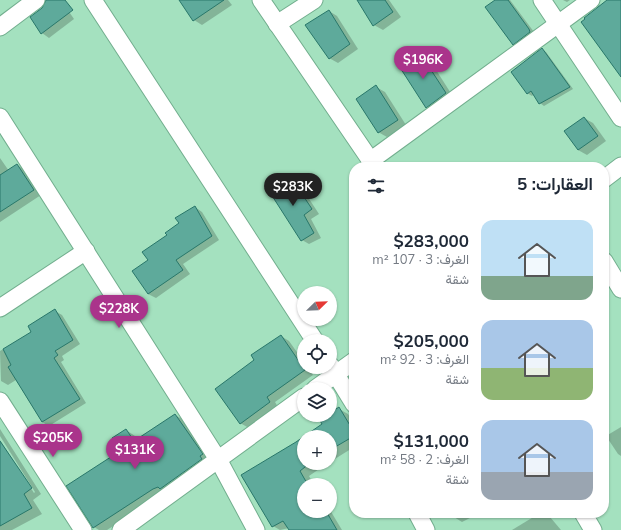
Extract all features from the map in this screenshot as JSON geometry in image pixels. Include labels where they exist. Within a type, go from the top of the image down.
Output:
[{"type":"street","points":[[0,27],[36,0]]},
{"type":"street","points":[[93,0],[310,334]]},
{"type":"street","points":[[261,0],[371,162]]},
{"type":"street","points":[[277,24],[314,0]]},
{"type":"street","points":[[542,0],[621,118]]},
{"type":"street","points":[[375,162],[591,0]]},
{"type":"street","points":[[0,117],[219,461],[256,530]]},
{"type":"street","points":[[609,175],[621,166]]},
{"type":"street","points":[[0,308],[86,251]]},
{"type":"street","points":[[609,269],[621,289]]},
{"type":"street","points":[[337,367],[349,363]]},
{"type":"street","points":[[321,382],[328,374]]},
{"type":"street","points":[[336,374],[349,396]]},
{"type":"street","points":[[0,401],[82,530]]},
{"type":"street","points":[[121,530],[219,461],[297,402]]},
{"type":"street","points":[[420,518],[426,530]]},
{"type":"street","points":[[586,518],[593,530]]},
{"type":"building","points":[[46,0],[65,0],[73,10],[41,34],[30,17],[42,8]]},
{"type":"building","points":[[179,0],[224,0],[193,21]]},
{"type":"building","points":[[357,0],[385,0],[393,12],[373,26]]},
{"type":"building","points":[[495,0],[508,0],[529,29],[530,32],[513,45],[485,7]]},
{"type":"building","points":[[607,0],[621,0],[621,77],[581,22]]},
{"type":"building","points":[[329,10],[350,44],[329,59],[305,25]]},
{"type":"building","points":[[542,48],[570,87],[539,104],[531,91],[527,94],[511,72]]},
{"type":"building","points":[[420,53],[446,93],[426,108],[399,66]]},
{"type":"building","points":[[376,85],[398,120],[378,133],[356,99]]},
{"type":"building","points":[[584,117],[598,136],[578,150],[564,131]]},
{"type":"building","points":[[17,164],[34,190],[0,212],[0,175]]},
{"type":"building","points":[[290,176],[312,209],[304,215],[314,233],[301,241],[269,191]]},
{"type":"building","points":[[195,206],[212,236],[176,260],[183,270],[148,294],[132,271],[148,260],[142,252],[167,235],[165,233],[179,223],[175,218]]},
{"type":"building","points":[[55,309],[73,340],[55,351],[58,355],[54,358],[80,399],[42,422],[8,367],[11,365],[3,349],[31,332],[28,326]]},
{"type":"building","points":[[281,335],[297,358],[297,374],[299,374],[267,397],[270,402],[240,424],[215,389],[254,360],[251,355]]},
{"type":"building","points":[[339,407],[349,424],[349,439],[337,446],[337,430],[313,430],[322,424],[321,422],[337,422],[337,408]]},
{"type":"building","points":[[175,414],[203,454],[200,456],[202,459],[160,489],[158,487],[153,489],[93,528],[66,486],[120,451],[112,438],[126,429],[134,441]]},
{"type":"building","points":[[0,441],[32,488],[24,494],[32,508],[0,526]]},
{"type":"building","points":[[297,441],[297,470],[301,470],[300,471],[304,478],[297,478],[297,518],[330,518],[337,530],[289,530],[283,521],[272,527],[241,475]]}]
